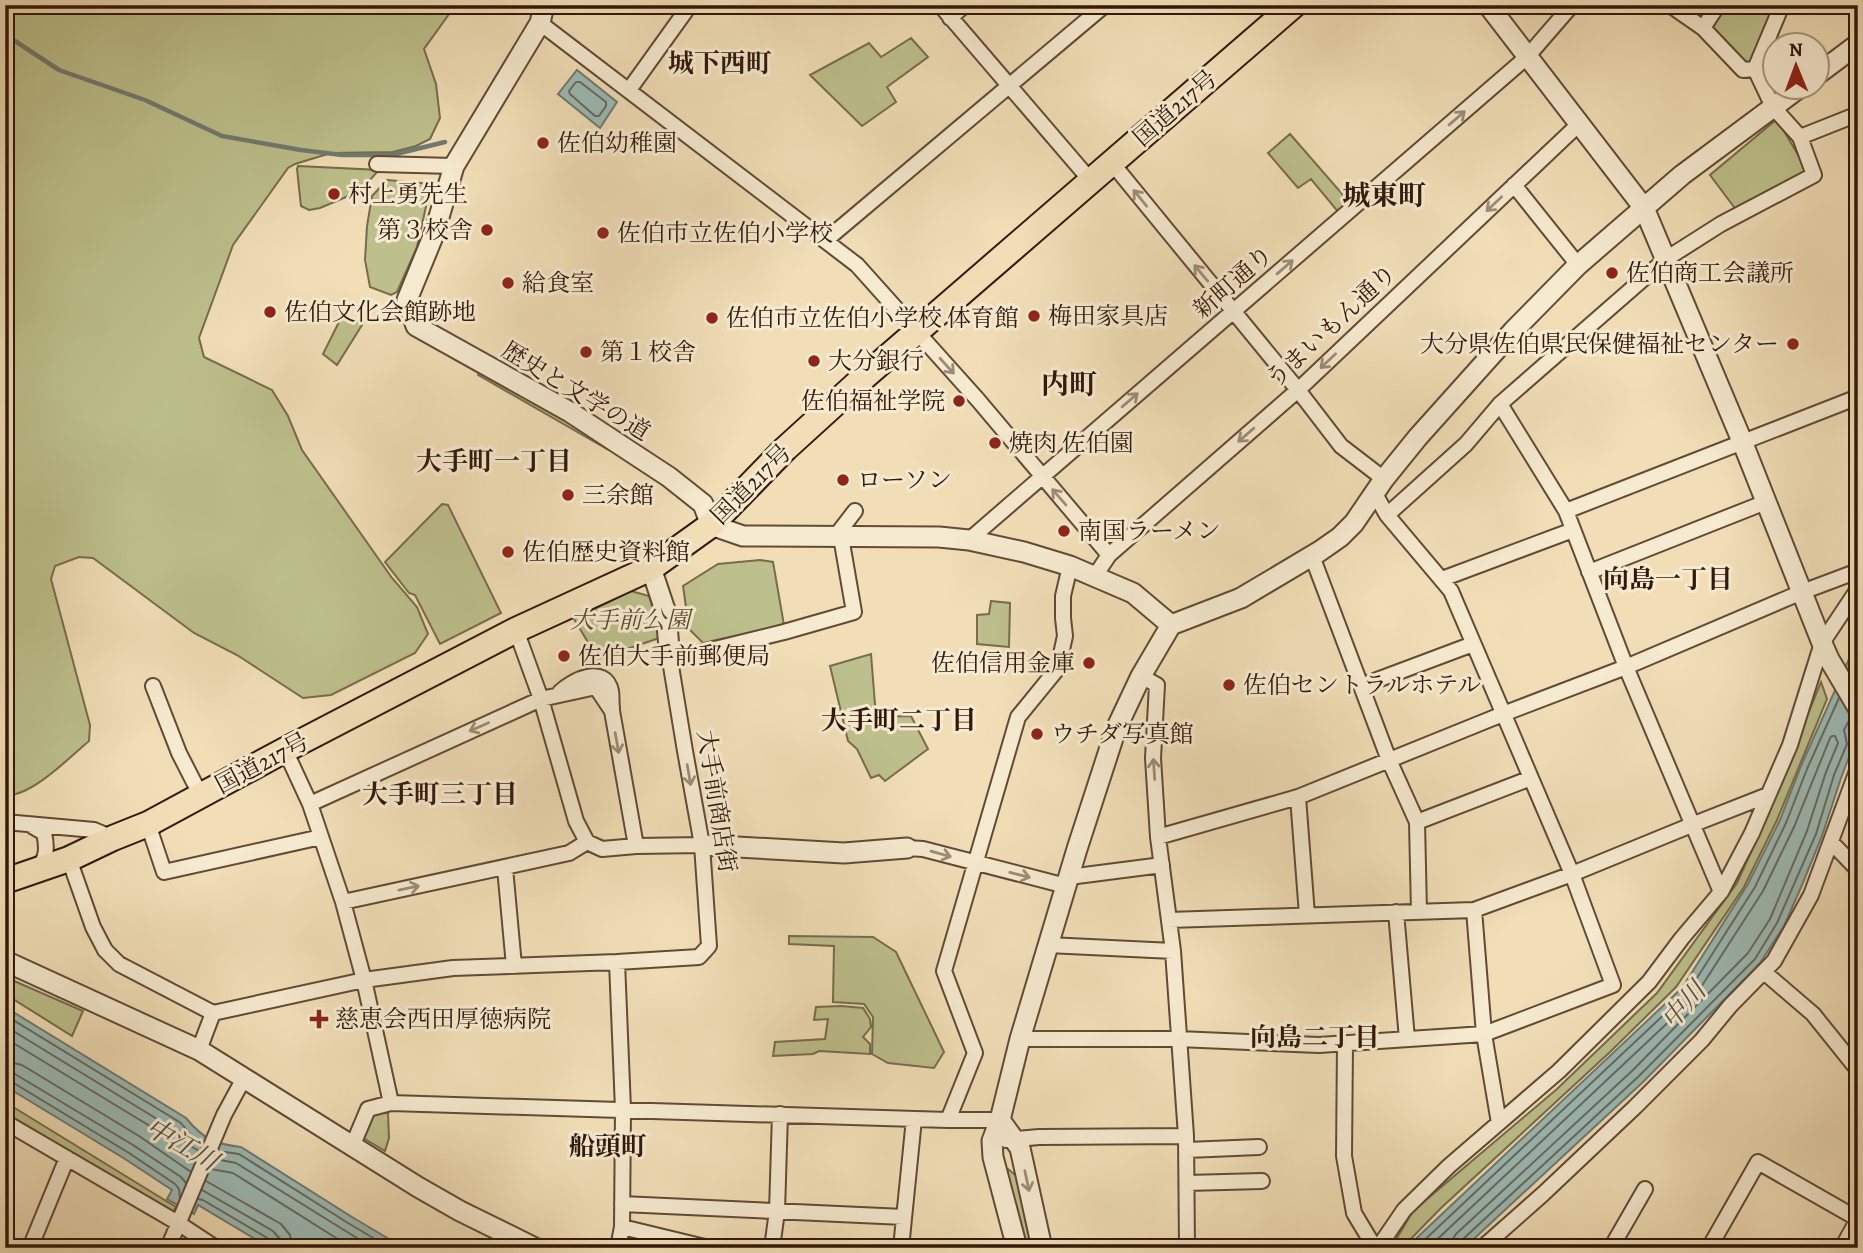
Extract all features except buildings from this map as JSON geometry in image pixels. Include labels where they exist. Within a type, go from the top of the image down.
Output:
[{"type":"highway","name":"国道217号","points":[[5,881],[69,859],[148,824],[516,630],[650,569],[711,525],[785,449],[916,332],[1294,5]]},
{"type":"street","points":[[629,90],[690,5]]},
{"type":"street","points":[[940,5],[1091,181]]},
{"type":"street","points":[[950,18],[965,5]]},
{"type":"street","points":[[826,240],[1105,5]]},
{"type":"street","points":[[1488,5],[1644,208],[1742,441],[1825,651],[1858,708]]},
{"type":"street","name":"新町通り","points":[[969,540],[1527,58],[1572,5]]},
{"type":"street","points":[[1670,5],[1703,27],[1743,70],[1755,69]]},
{"type":"street","points":[[1703,27],[1718,5]]},
{"type":"street","points":[[1387,515],[1466,444],[1500,404],[1666,259],[1721,225],[1814,175],[1800,137],[1773,107],[1755,69],[1782,5]]},
{"type":"street","points":[[542,14],[629,90],[857,265],[978,400],[1108,555]]},
{"type":"street","name":"歴史と文学の道","points":[[542,14],[454,166],[434,234],[407,300],[416,326],[570,412],[669,477],[703,504],[711,525]]},
{"type":"street","points":[[1832,64],[1858,44]]},
{"type":"street","points":[[1017,1248],[993,1157],[992,1141],[1067,881],[1116,729],[1141,676],[1171,625],[1241,598],[1340,537],[1354,523],[1418,437],[1497,348],[1578,265],[1682,175],[1780,102]]},
{"type":"street","points":[[1800,137],[1858,114]]},
{"type":"street","name":"うまいもん通り","points":[[1095,576],[1108,555],[1298,390],[1579,124]]},
{"type":"street","points":[[1020,1039],[1178,1039],[1319,1045],[1484,1034],[1613,985],[1572,874],[1451,591],[1387,515],[1380,487],[1341,446],[1112,163]]},
{"type":"street","points":[[377,164],[454,166]]},
{"type":"street","points":[[1514,184],[1578,265]]},
{"type":"street","points":[[1566,511],[1858,397]]},
{"type":"street","points":[[1500,404],[1566,511],[1626,667],[1721,892]]},
{"type":"street","points":[[1589,572],[1766,502]]},
{"type":"street","points":[[670,660],[853,612],[838,537],[855,511]]},
{"type":"street","points":[[711,525],[743,537],[939,537],[969,540],[1024,552],[1095,576],[1133,593],[1171,625]]},
{"type":"street","points":[[1442,579],[1573,530]]},
{"type":"street","points":[[1312,556],[1390,760],[1418,822],[1419,912]]},
{"type":"street","points":[[948,1120],[975,1053],[944,971],[1018,717],[1058,668],[1065,636],[1063,596],[1070,566]]},
{"type":"street","name":"大手前商店街","points":[[213,1013],[364,980],[453,968],[699,957],[709,946],[702,845],[670,660],[666,612],[650,569]]},
{"type":"street","points":[[1158,837],[1298,797],[1503,713],[1626,667],[1801,592],[1858,571]]},
{"type":"street","points":[[1345,1044],[1344,1156],[1354,1213],[1376,1248],[1404,1210],[1449,1166],[1559,1071],[1649,982],[1721,892],[1752,833],[1790,745],[1825,651],[1858,589]]},
{"type":"street","points":[[516,630],[541,699],[576,821],[587,842],[602,849],[702,845],[844,853],[923,849],[974,863],[1067,881],[1162,865]]},
{"type":"street","points":[[1361,686],[1473,643]]},
{"type":"street","points":[[1141,676],[1157,685],[1153,758],[1158,837],[1173,951],[1186,1143],[1187,1248]]},
{"type":"street","points":[[153,686],[179,753],[201,796]]},
{"type":"street","points":[[310,804],[541,699],[596,687],[612,711],[636,846]]},
{"type":"street","points":[[285,750],[310,804],[343,902],[364,980],[391,1103]]},
{"type":"street","points":[[1482,1248],[1635,1107],[1702,1040],[1730,1006],[1774,961],[1811,895],[1858,768]]},
{"type":"street","points":[[1418,822],[1531,778]]},
{"type":"street","points":[[1169,920],[1474,910],[1572,874],[1768,795]]},
{"type":"street","points":[[1298,797],[1307,915]]},
{"type":"street","points":[[5,822],[94,830],[113,838]]},
{"type":"street","points":[[27,824],[44,833],[46,842],[43,864],[30,873]]},
{"type":"street","points":[[148,824],[164,872],[321,837]]},
{"type":"street","points":[[343,902],[569,853],[587,842]]},
{"type":"street","points":[[1831,842],[1858,870]]},
{"type":"street","points":[[69,859],[93,927],[105,950],[119,964],[213,1013],[199,1050]]},
{"type":"street","points":[[505,868],[514,966]]},
{"type":"street","points":[[1474,910],[1484,1034],[1499,1123]]},
{"type":"street","points":[[1396,912],[1407,1039]]},
{"type":"street","points":[[1048,945],[1173,951]]},
{"type":"street","points":[[5,961],[199,1050],[352,1147],[460,1211],[535,1248]]},
{"type":"street","points":[[617,962],[623,1109],[622,1227],[618,1248]]},
{"type":"street","points":[[1764,972],[1813,1014],[1854,1065]]},
{"type":"street","points":[[168,1248],[224,1115],[244,1078]]},
{"type":"street","points":[[352,1147],[369,1109],[391,1103],[1000,1120]]},
{"type":"street","points":[[772,1248],[777,1211],[780,1115]]},
{"type":"street","points":[[901,1248],[914,1119]]},
{"type":"street","points":[[1000,1120],[1015,1139],[1021,1153],[1042,1248]]},
{"type":"street","points":[[5,1122],[180,1219],[216,1248]]},
{"type":"street","points":[[992,1141],[1039,1137],[1259,1147]]},
{"type":"street","points":[[30,1248],[66,1158]]},
{"type":"street","points":[[1709,1248],[1758,1162],[1858,1219],[1842,1248]]},
{"type":"street","points":[[1187,1183],[1262,1181]]},
{"type":"street","points":[[1611,1248],[1645,1189]]},
{"type":"street","points":[[622,1204],[904,1217]]},
{"type":"street","points":[[622,1227],[709,1248]]},
{"type":"green space","points":[[5,5],[449,5],[452,10],[424,49],[436,84],[440,118],[430,139],[393,152],[331,153],[288,168],[233,245],[199,338],[204,357],[272,390],[288,416],[302,450],[392,578],[417,607],[428,634],[415,653],[331,695],[303,698],[237,655],[194,633],[93,558],[79,557],[55,566],[51,579],[90,725],[89,741],[38,783],[15,794],[5,795]]},
{"type":"green space","points":[[1722,5],[1775,5],[1765,32],[1762,32],[1762,40],[1753,65],[1745,66],[1707,27]]},
{"type":"green space","points":[[911,38],[928,57],[887,87],[896,102],[862,126],[810,75],[869,43],[881,57]]},
{"type":"green space","points":[[1777,119],[1808,172],[1737,211],[1710,175]]},
{"type":"green space","points":[[1290,134],[1351,204],[1339,213],[1311,179],[1298,188],[1268,153]]},
{"type":"green space","points":[[298,166],[379,170],[360,191],[309,210],[301,206]]},
{"type":"green space","points":[[387,180],[431,184],[417,247],[397,292],[391,295],[370,287],[365,260],[372,196]]},
{"type":"green space","points":[[343,314],[362,325],[337,365],[323,354]]},
{"type":"green space","points":[[481,370],[611,444],[607,449],[478,375]]},
{"type":"green space","points":[[442,504],[448,505],[501,613],[440,644],[415,595],[409,593],[385,562]]},
{"type":"green space","points":[[760,560],[773,562],[784,625],[703,643],[689,629],[683,586],[718,564]]},
{"type":"green space","name":"大手前公園","points":[[631,591],[649,596],[662,637],[598,659],[574,619]]},
{"type":"green space","points":[[991,601],[1010,603],[1009,647],[977,644],[977,615],[989,614]]},
{"type":"green space","points":[[871,654],[876,717],[911,716],[928,749],[885,781],[879,775],[871,778],[857,749],[848,741],[830,666]]},
{"type":"green space","points":[[1821,682],[1827,699],[1777,820],[1744,887],[1676,987],[1402,1248],[1391,1248],[1413,1211],[1557,1089],[1657,993],[1737,883]]},
{"type":"green space","points":[[789,936],[873,937],[896,952],[944,1052],[934,1068],[888,1063],[872,1054],[873,1017],[864,1004],[833,1002],[834,946],[789,944]]},
{"type":"green space","points":[[5,977],[83,1011],[72,1036],[5,994]]},
{"type":"green space","points":[[816,1007],[863,1008],[870,1019],[871,1027],[863,1037],[870,1044],[870,1054],[819,1051],[813,1054],[773,1056],[775,1042],[825,1039],[828,1019],[814,1020]]},
{"type":"green space","points":[[5,1102],[176,1207],[170,1218],[5,1118]]},
{"type":"green space","points":[[376,1113],[388,1113],[389,1138],[385,1151],[360,1136]]},
{"type":"green space","points":[[1008,1169],[1019,1178],[1035,1248],[1021,1248],[1003,1172]]},
{"type":"water","points":[[577,70],[617,102],[600,128],[558,94]]},
{"type":"water","name":"中川","points":[[1858,639],[1858,716],[1851,731],[1854,744],[1802,885],[1784,926],[1760,963],[1644,1081],[1464,1248],[1406,1248],[1682,988],[1748,884],[1780,820]]},
{"type":"water","name":"中江川","points":[[5,1007],[186,1118],[204,1136],[241,1147],[404,1248],[270,1248],[198,1205],[194,1214],[167,1199],[172,1190],[5,1086]]},
{"type":"waterway","points":[[15,41],[59,70],[145,100],[222,136],[342,155],[392,155],[445,142]]},
{"type":"place","name":"佐伯幼稚園","points":[[543,143]]},
{"type":"place","name":"村上勇先生","points":[[334,194]]},
{"type":"place","name":"第３校舎","points":[[487,230]]},
{"type":"place","name":"佐伯市立佐伯小学校","points":[[603,233]]},
{"type":"place","name":"佐伯商工会議所","points":[[1612,273]]},
{"type":"place","name":"給食室","points":[[508,283]]},
{"type":"place","name":"佐伯文化会館跡地","points":[[270,312]]},
{"type":"place","name":"梅田家具店","points":[[1034,316]]},
{"type":"place","name":"佐伯市立佐伯小学校 体育館","points":[[712,318]]},
{"type":"place","name":"大分県佐伯県民保健福祉センター","points":[[1793,344]]},
{"type":"place","name":"第１校舎","points":[[586,352]]},
{"type":"place","name":"大分銀行","points":[[814,361]]},
{"type":"place","name":"佐伯福祉学院","points":[[959,401]]},
{"type":"place","name":"焼肉 佐伯園","points":[[995,443]]},
{"type":"place","name":"ローソン","points":[[843,480]]},
{"type":"place","name":"三余館","points":[[568,495]]},
{"type":"place","name":"南国ラーメン","points":[[1064,531]]},
{"type":"place","name":"佐伯歴史資料館","points":[[508,552]]},
{"type":"place","name":"佐伯大手前郵便局","points":[[564,656]]},
{"type":"place","name":"佐伯信用金庫","points":[[1089,663]]},
{"type":"place","name":"佐伯セントラルホテル","points":[[1229,685]]},
{"type":"place","name":"ウチダ写真館","points":[[1037,734]]},
{"type":"place","name":"慈恵会西田厚徳病院","points":[[319,1019]]},
{"type":"district","name":"城下西町","points":[[720,63]]},
{"type":"district","name":"城東町","points":[[1384,195]]},
{"type":"district","name":"内町","points":[[1069,384]]},
{"type":"district","name":"大手町一丁目","points":[[494,461]]},
{"type":"district","name":"向島一丁目","points":[[1668,579]]},
{"type":"district","name":"大手町二丁目","points":[[899,720]]},
{"type":"district","name":"大手町三丁目","points":[[440,794]]},
{"type":"district","name":"向島二丁目","points":[[1315,1037]]},
{"type":"district","name":"船頭町","points":[[608,1146]]}]
